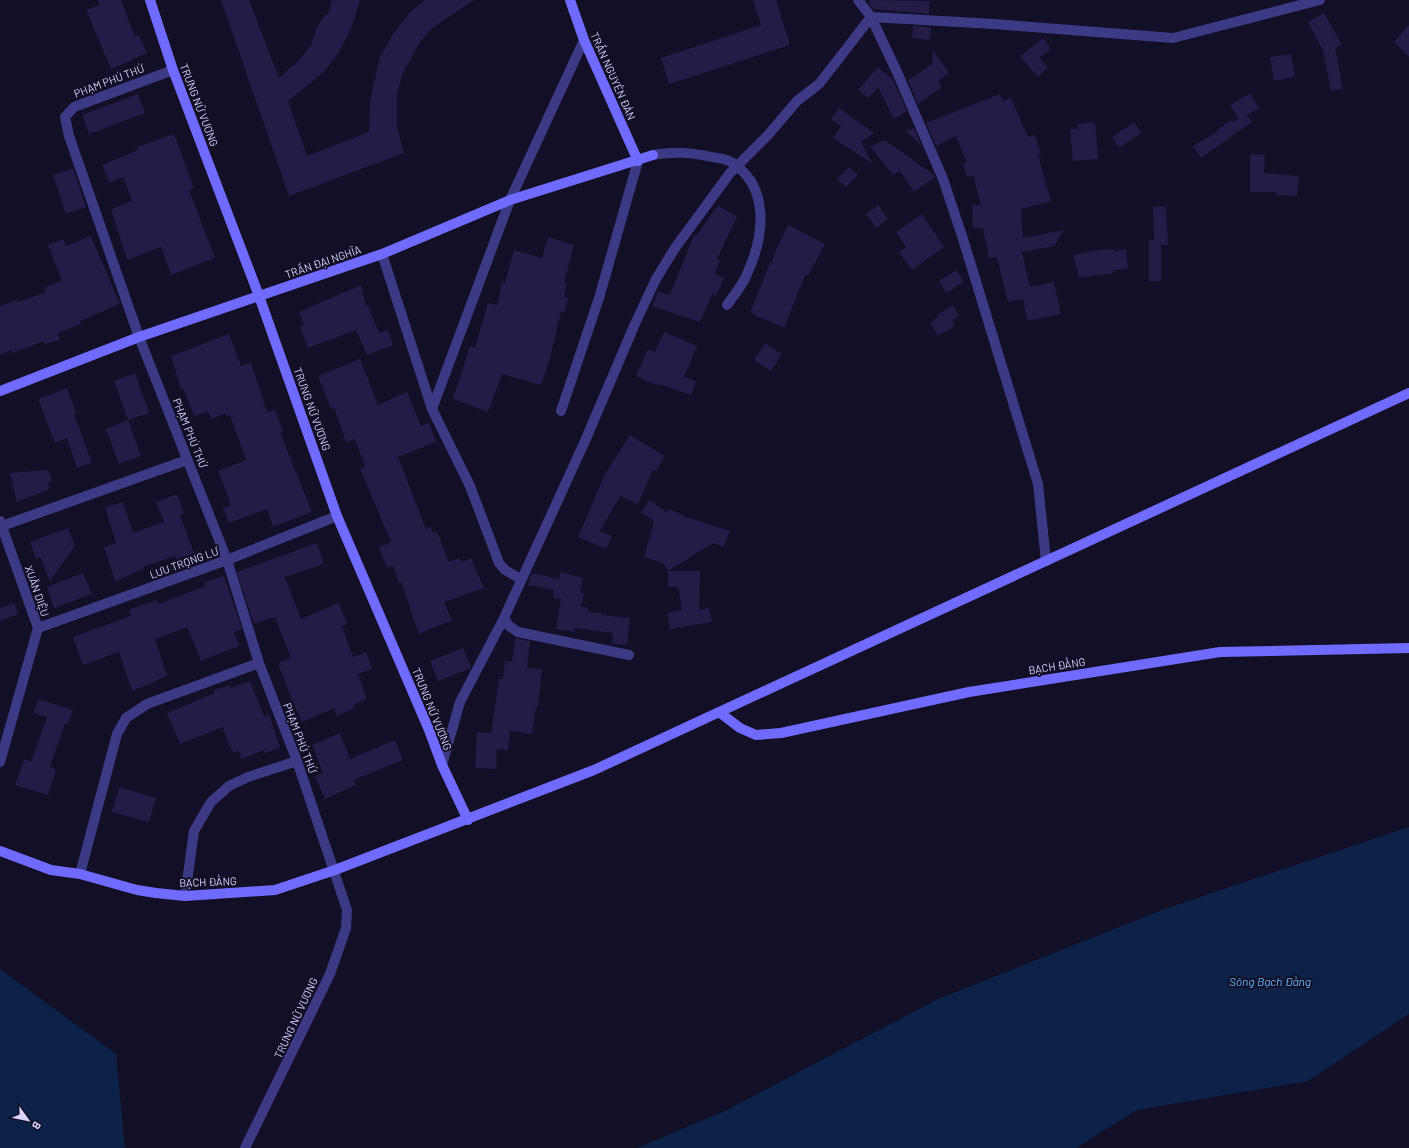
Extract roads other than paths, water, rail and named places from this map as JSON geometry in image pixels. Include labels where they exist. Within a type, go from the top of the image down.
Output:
[{"type":"street","name":"TRƯNG NỮ VƯƠNG","points":[[150,0],[173,70],[259,296],[337,516],[429,730],[442,765],[468,820]]},
{"type":"street","name":"TRẦN NGUYÊN ĐÁN","points":[[570,0],[584,40],[638,161]]},
{"type":"street","points":[[858,0],[871,17],[897,72],[943,179],[963,239],[1038,484],[1046,561]]},
{"type":"street","points":[[871,17],[994,24],[1173,38],[1320,0]]},
{"type":"street","points":[[442,765],[460,702],[504,618],[585,442],[639,313],[656,279],[675,248],[737,167],[768,135],[797,101],[819,84],[871,17]]},
{"type":"street","points":[[432,409],[510,200],[584,40]]},
{"type":"street","name":"PHẠM PHÚ THỨ","points":[[173,70],[74,107],[65,117],[69,136],[139,337],[227,560],[259,664],[335,870]]},
{"type":"street","name":"TRẦN ĐẠI NGHĨA","points":[[0,391],[139,337],[382,254],[510,200],[638,161],[653,155],[674,152],[695,154],[730,161],[737,167]]},
{"type":"street","points":[[561,410],[598,298],[638,161]]},
{"type":"street","points":[[727,305],[747,275],[760,237],[760,212],[757,192],[745,174],[737,167]]},
{"type":"street","points":[[382,254],[432,409],[470,486],[499,563],[506,570],[521,579]]},
{"type":"street","name":"BẠCH ĐẰNG","points":[[0,851],[51,870],[80,874],[137,890],[184,896],[275,890],[335,870],[468,820],[594,770],[1409,393]]},
{"type":"street","points":[[1,524],[188,460]]},
{"type":"street","name":"LƯU TRỌNG LƯ","points":[[38,628],[227,560],[337,516]]},
{"type":"street","name":"XUÂN DIỆU","points":[[0,762],[38,628],[1,524]]},
{"type":"street","points":[[504,618],[509,626],[518,632],[629,655]]},
{"type":"street","name":"BẠCH ĐẰNG","points":[[719,712],[740,728],[756,735],[781,733],[969,692],[1220,652],[1409,648]]},
{"type":"street","points":[[80,874],[117,734],[126,718],[147,704],[259,664]]},
{"type":"street","points":[[184,896],[194,831],[210,802],[229,786],[248,776],[296,761]]},
{"type":"street","name":"TRƯNG NỮ VƯƠNG","points":[[245,1148],[330,974],[346,928],[347,910],[335,870]]},
{"type":"water","name":"Sông Bạch Đằng","points":[[1409,827],[1409,1014],[1308,1081],[1137,1110],[1076,1148],[637,1148],[727,1110],[938,999],[1170,907]]},
{"type":"water","points":[[0,969],[116,1054],[125,1148],[0,1148]]}]
